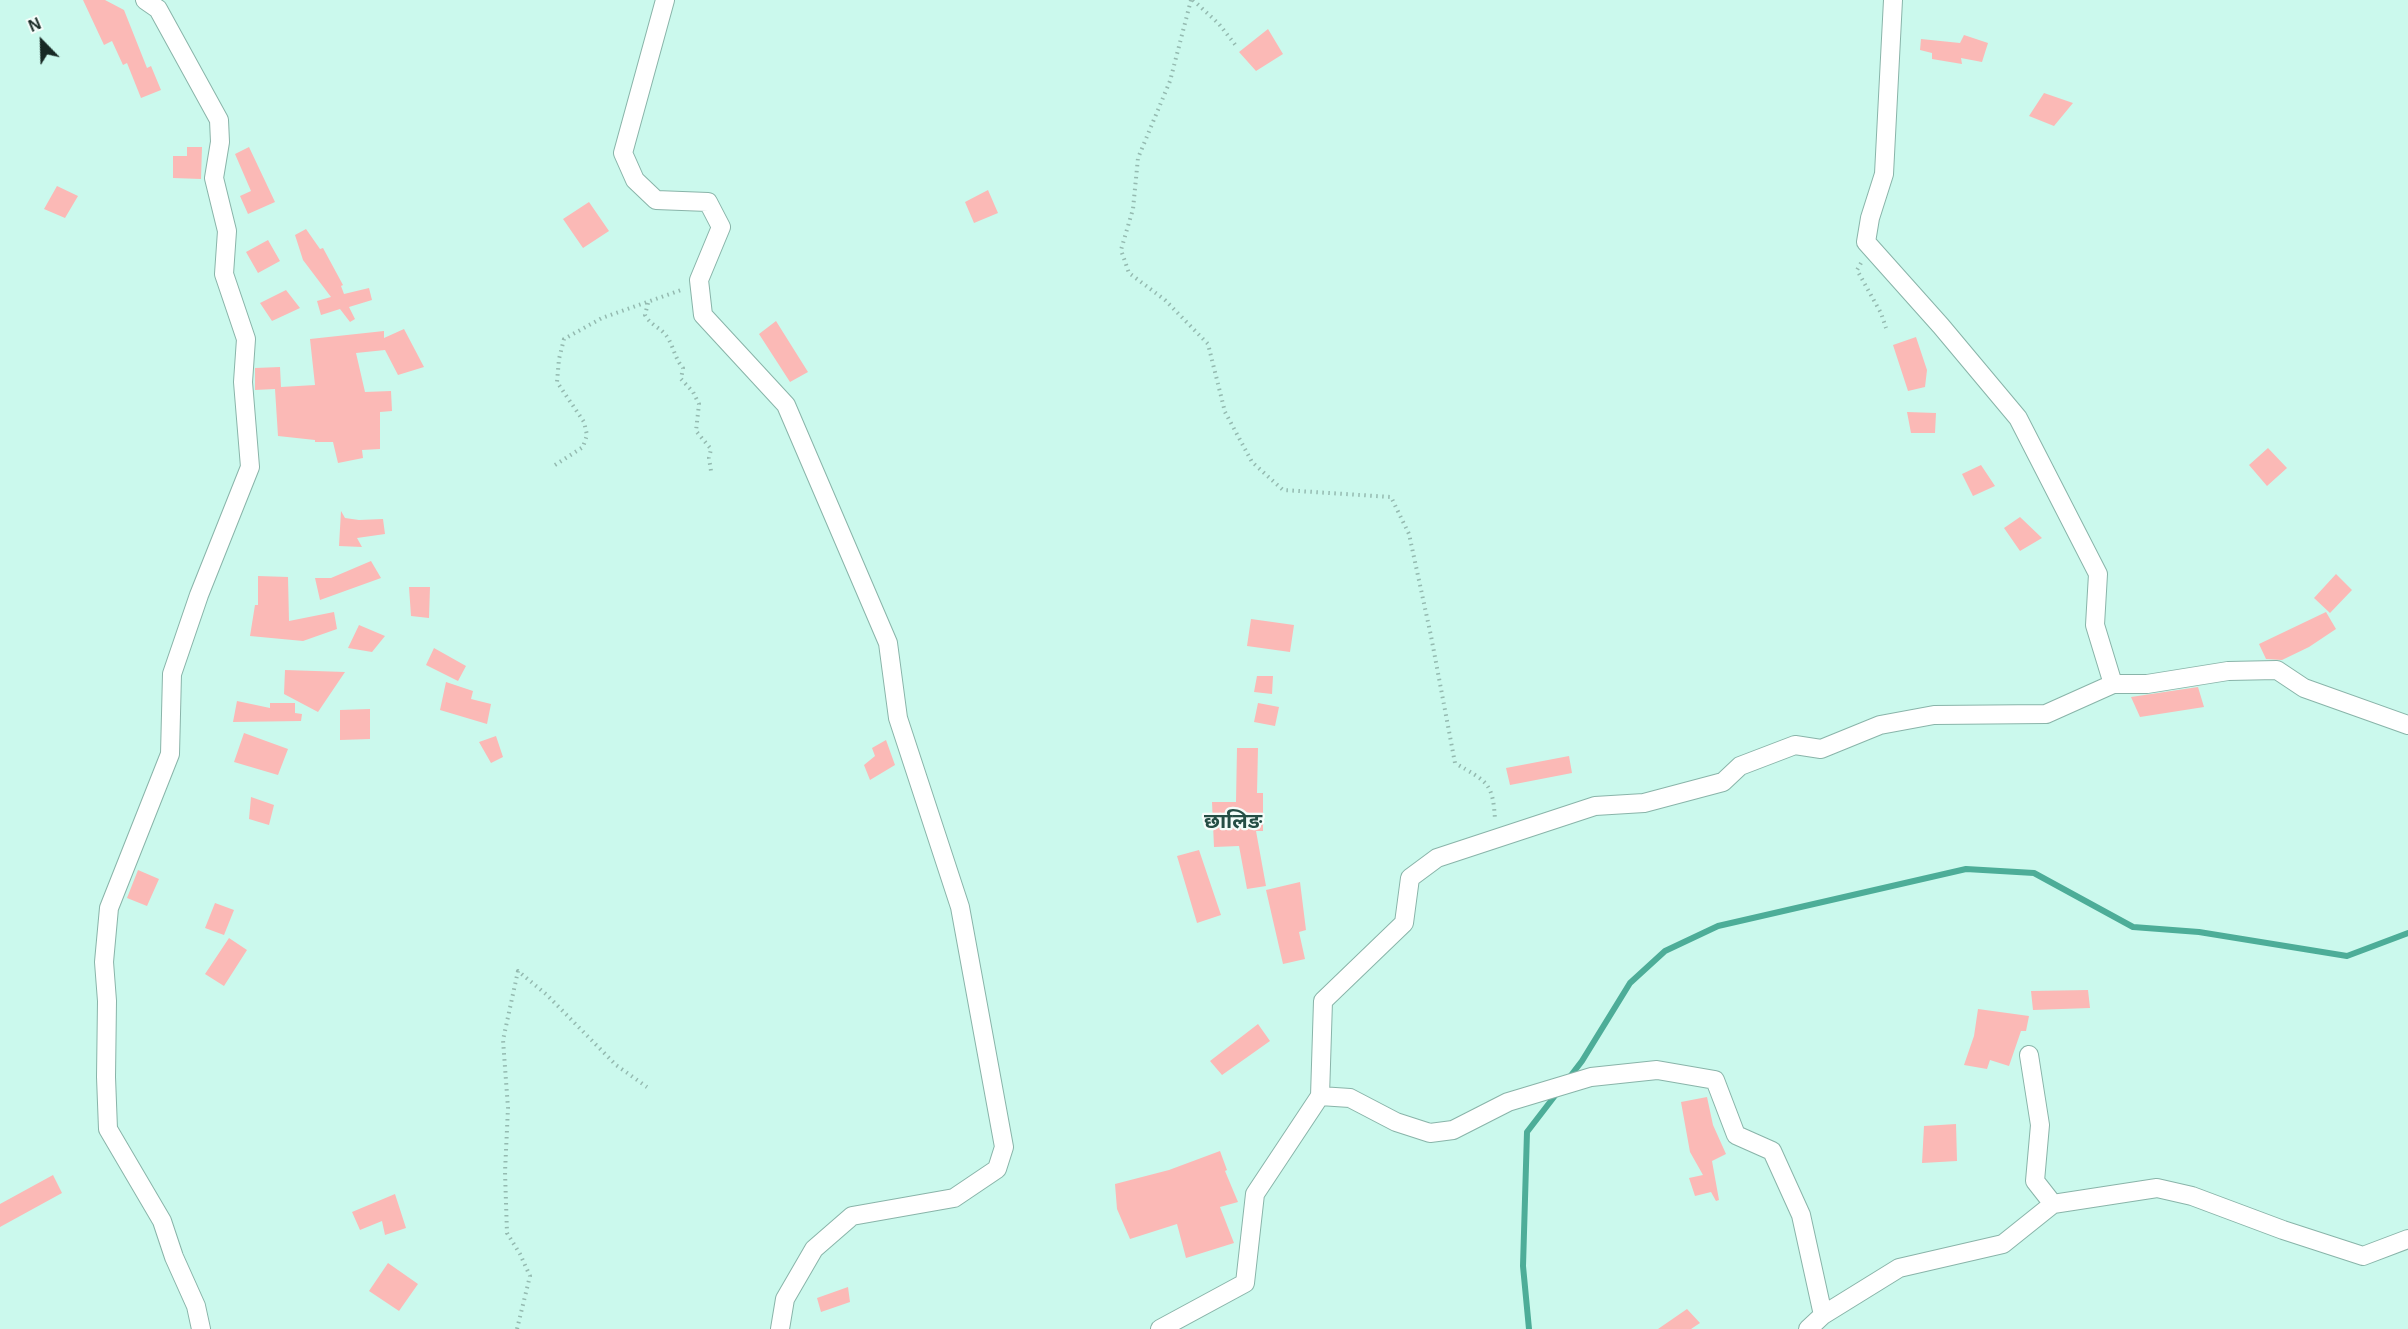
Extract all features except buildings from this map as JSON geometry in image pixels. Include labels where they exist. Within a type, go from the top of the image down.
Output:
[{"type":"street","points":[[145,0],[158,9],[219,120],[220,142],[214,178],[227,231],[224,274],[246,339],[243,382],[250,467],[199,595],[172,675],[170,754],[109,908],[104,962],[107,1001],[108,1129],[162,1221],[174,1257],[196,1306],[201,1329]]},
{"type":"street","points":[[665,0],[623,153],[635,180],[656,200],[708,202],[721,226],[699,280],[703,315],[786,405],[888,643],[898,718],[960,907],[1004,1147],[997,1169],[954,1198],[852,1216],[814,1249],[785,1299],[780,1329]]},
{"type":"street","points":[[1893,0],[1884,174],[1870,218],[1866,242],[1941,326],[2018,418],[2098,574],[2095,625],[2113,684]]},
{"type":"street","points":[[1160,1329],[1245,1283],[1255,1194],[1320,1096],[1323,1001],[1404,923],[1410,878],[1437,858],[1596,806],[1644,803],[1724,782],[1740,766],[1795,745],[1821,749],[1880,725],[1934,715],[2046,714],[2113,684],[2147,684],[2228,671],[2277,670],[2304,688],[2408,725]]},
{"type":"street","points":[[2029,1055],[2040,1125],[2035,1181],[2053,1204]]},
{"type":"street","points":[[1320,1096],[1350,1098],[1396,1122],[1430,1133],[1453,1130],[1508,1102],[1548,1088],[1591,1077],[1657,1070],[1715,1080],[1736,1135],[1772,1151],[1801,1215],[1823,1315]]},
{"type":"street","points":[[1808,1329],[1823,1315],[1899,1268],[2003,1244],[2053,1204],[2157,1188],[2192,1196],[2283,1230],[2363,1256],[2408,1239]]},
{"type":"path","points":[[1237,47],[1219,24],[1192,0],[1170,81],[1138,158],[1133,208],[1121,250],[1129,273],[1165,300],[1208,344],[1225,412],[1252,462],[1283,490],[1391,497],[1409,534],[1455,763],[1486,781],[1494,799],[1495,839]]},
{"type":"path","points":[[1866,242],[1857,270],[1881,313],[1886,328]]},
{"type":"path","points":[[555,465],[583,447],[587,435],[584,422],[557,382],[564,339],[602,318],[683,289],[700,288]]},
{"type":"path","points":[[648,303],[645,315],[665,334],[677,361],[683,368],[681,379],[693,392],[699,404],[696,431],[711,448],[709,458],[711,471]]},
{"type":"path","points":[[517,1329],[530,1276],[507,1233],[505,1172],[508,1108],[503,1040],[518,971],[547,995],[616,1065],[647,1087]]},
{"type":"waterway","points":[[1569,1078],[1630,983],[1665,951],[1718,926],[1966,869],[2034,873],[2133,927],[2199,932],[2347,956],[2408,933]]},
{"type":"waterway","points":[[1529,1329],[1523,1266],[1527,1132],[1557,1093]]},
{"type":"district","name":"छालिङ","points":[[1233,822]]}]
